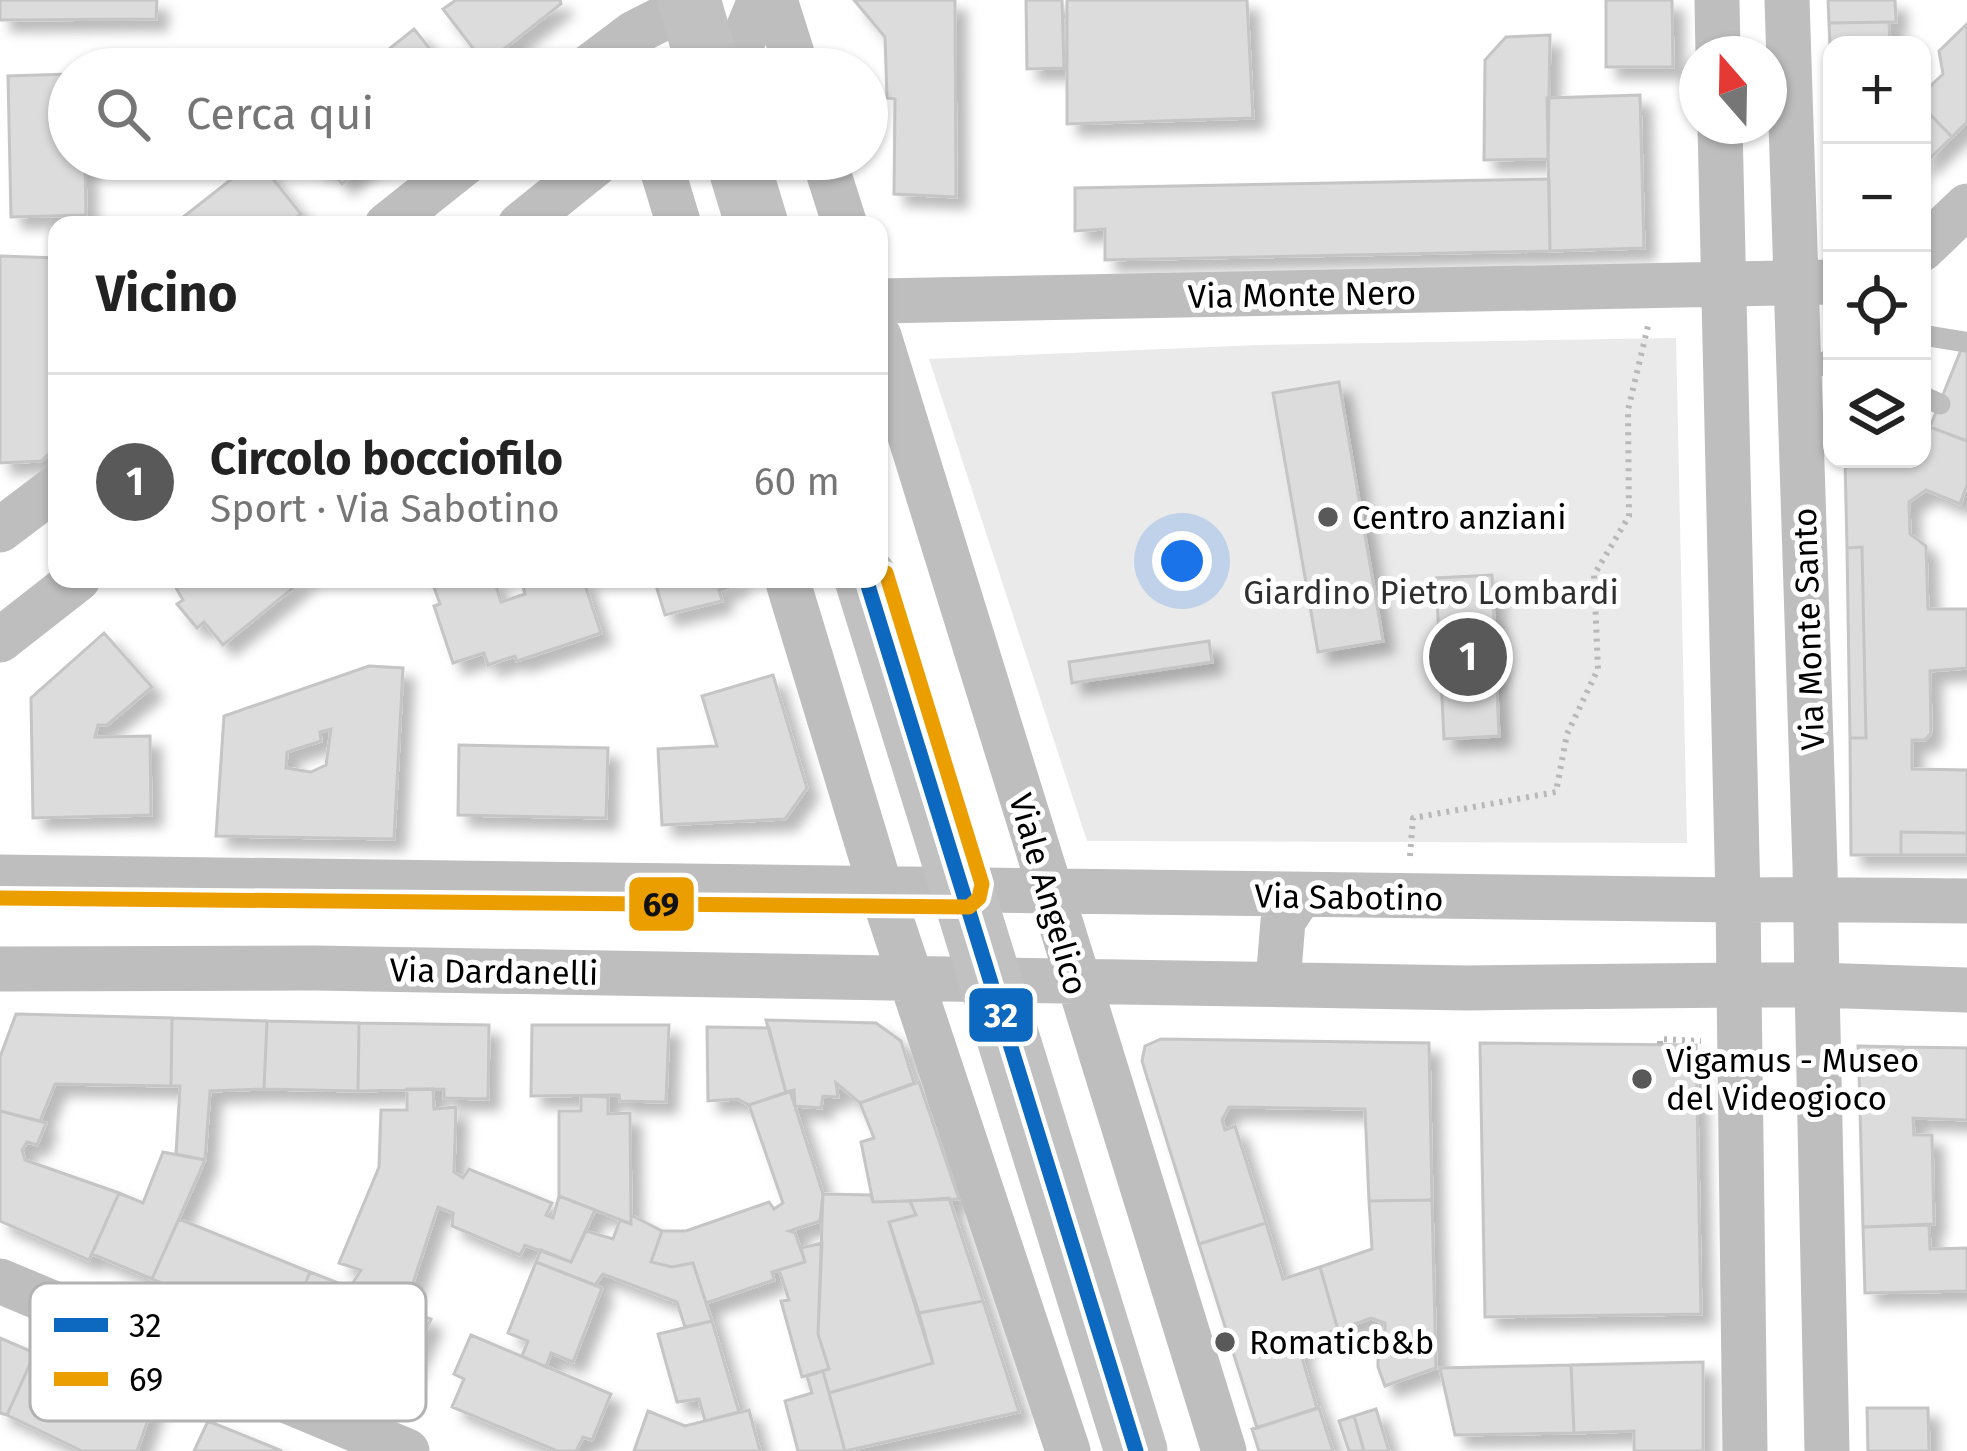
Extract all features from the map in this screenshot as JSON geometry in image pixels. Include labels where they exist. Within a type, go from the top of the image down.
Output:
[{"type":"street","points":[[737,48],[760,0]]},
{"type":"street","points":[[776,0],[791,48]]},
{"type":"street","points":[[1717,0],[1718,36]]},
{"type":"street","name":"Via Monte Santo","points":[[1787,0],[1821,368],[1817,985]]},
{"type":"street","points":[[621,36],[692,2],[704,48]]},
{"type":"street","points":[[1721,144],[1745,1451]]},
{"type":"street","points":[[398,216],[444,180]]},
{"type":"street","points":[[531,216],[574,180]]},
{"type":"street","points":[[665,180],[676,216]]},
{"type":"street","points":[[743,180],[754,216]]},
{"type":"street","points":[[831,180],[842,216]]},
{"type":"street","points":[[1931,240],[1967,206]]},
{"type":"street","name":"Via Monte Nero","points":[[888,301],[1815,283]]},
{"type":"street","name":"Viale Angelico","points":[[888,365],[1074,979],[1224,1451]]},
{"type":"street","points":[[0,530],[48,494]]},
{"type":"street","points":[[0,640],[66,588]]},
{"type":"street","points":[[790,588],[880,886],[1064,1450]]},
{"type":"street","points":[[869,588],[1136,1451]]},
{"type":"street","points":[[0,877],[961,888]]},
{"type":"street","name":"Via Sabotino","points":[[961,888],[1299,897],[1816,899]]},
{"type":"street","points":[[1278,983],[1283,921],[1299,897]]},
{"type":"street","points":[[1816,899],[1967,901]]},
{"type":"street","name":"Via Dardanelli","points":[[0,969],[988,977]]},
{"type":"street","points":[[988,977],[1967,990]]},
{"type":"street","points":[[1817,985],[1827,1451]]},
{"type":"street","points":[[0,1281],[30,1294]]},
{"type":"street","points":[[335,1421],[407,1451]]},
{"type":"lane","points":[[1931,336],[1965,342]]},
{"type":"path","points":[[1410,856],[1413,818],[1556,791],[1567,734],[1598,669],[1594,575],[1629,516],[1628,410],[1649,321]]},
{"type":"path","points":[[1660,1044],[1660,1039],[1701,1040],[1702,1063]]},
{"type":"green space","name":"Giardino Pietro Lombardi","points":[[1676,338],[1687,843],[1087,841],[929,359],[1258,345]]},
{"type":"building","points":[[0,0],[157,0],[156,19],[0,20]]},
{"type":"building","points":[[456,0],[560,0],[561,4],[505,48],[473,48],[443,9]]},
{"type":"building","points":[[854,0],[955,0],[956,197],[894,194],[895,99],[888,98],[885,37]]},
{"type":"building","points":[[1026,0],[1062,0],[1064,68],[1027,69]]},
{"type":"building","points":[[1067,0],[1247,0],[1253,118],[1067,124]]},
{"type":"building","points":[[1606,0],[1672,0],[1673,67],[1606,67]]},
{"type":"building","points":[[1828,0],[1895,0],[1896,22],[1829,23]]},
{"type":"building","points":[[1889,22],[1890,36],[1830,36],[1829,23]]},
{"type":"building","points":[[1967,24],[1967,122],[1952,137],[1931,115],[1931,85],[1943,74],[1939,51]]},
{"type":"building","points":[[414,29],[429,48],[390,48]]},
{"type":"building","points":[[1550,35],[1548,159],[1484,160],[1485,60],[1506,37]]},
{"type":"building","points":[[48,75],[48,180],[85,180],[86,215],[11,217],[8,76]]},
{"type":"building","points":[[1640,95],[1644,248],[1550,251],[1547,98]]},
{"type":"building","points":[[1931,115],[1952,137],[1931,157]]},
{"type":"building","points":[[1549,179],[1550,251],[1105,260],[1105,229],[1075,231],[1075,188]]},
{"type":"building","points":[[230,180],[274,180],[301,214],[298,216],[184,216]]},
{"type":"building","points":[[0,256],[48,258],[48,454],[41,461],[0,463]]},
{"type":"building","points":[[1967,335],[1967,441],[1931,425]]},
{"type":"building","name":"Centro anziani","points":[[1339,382],[1383,641],[1318,652],[1273,393]]},
{"type":"building","points":[[1931,427],[1967,441],[1967,485],[1960,504],[1926,490],[1909,502],[1910,534],[1926,546],[1928,609],[1967,609],[1967,668],[1930,671],[1931,733],[1925,740],[1912,740],[1912,769],[1967,770],[1967,833],[1901,832],[1901,855],[1851,855],[1850,738],[1866,738],[1862,547],[1847,548],[1845,468],[1931,468]]},
{"type":"building","points":[[1862,547],[1866,738],[1850,738],[1847,548]]},
{"type":"building","points":[[1492,575],[1499,736],[1444,739],[1436,578]]},
{"type":"building","points":[[176,588],[293,588],[223,645],[204,622],[197,628],[177,604],[183,600]]},
{"type":"building","points":[[434,588],[497,588],[501,602],[525,594],[523,588],[586,588],[601,633],[517,661],[515,656],[488,665],[484,653],[453,663],[434,606],[440,604]]},
{"type":"building","points":[[657,588],[726,588],[719,590],[722,601],[665,615]]},
{"type":"building","points":[[104,633],[152,687],[107,725],[98,725],[95,737],[150,736],[151,815],[33,818],[31,698]]},
{"type":"building","points":[[1209,641],[1212,662],[1072,683],[1069,662]]},
{"type":"building","points":[[369,666],[403,668],[394,839],[216,836],[224,716]],"holes":[[[331,729],[326,765],[311,772],[286,768],[287,752],[321,741],[320,732]]]},
{"type":"building","points":[[773,675],[807,788],[785,819],[662,825],[658,749],[717,746],[702,696]]},
{"type":"building","points":[[459,745],[608,748],[606,818],[458,815]]},
{"type":"building","points":[[1901,832],[1967,833],[1967,855],[1901,855]]},
{"type":"building","points":[[16,1014],[172,1018],[171,1086],[55,1084],[40,1121],[0,1111],[0,1057]]},
{"type":"building","points":[[172,1018],[267,1021],[264,1089],[210,1091],[205,1160],[176,1154],[180,1086],[171,1086]]},
{"type":"building","points":[[766,1020],[876,1023],[901,1041],[914,1083],[860,1103],[836,1083],[838,1097],[823,1096],[821,1108],[795,1106],[794,1090],[786,1093]]},
{"type":"building","points":[[267,1021],[359,1023],[358,1091],[264,1089]]},
{"type":"building","points":[[359,1023],[489,1025],[488,1099],[444,1098],[444,1089],[358,1091]]},
{"type":"building","points":[[532,1025],[669,1025],[666,1102],[620,1101],[619,1095],[531,1096]]},
{"type":"building","points":[[707,1027],[769,1028],[786,1093],[749,1105],[738,1099],[708,1101]]},
{"type":"building","points":[[1161,1039],[1429,1043],[1432,1200],[1369,1201],[1365,1109],[1229,1107],[1222,1120],[1225,1130],[1235,1126],[1266,1223],[1199,1244],[1142,1061],[1145,1046]]},
{"type":"building","points":[[1480,1043],[1696,1045],[1701,1314],[1485,1317]]},
{"type":"building","points":[[1858,1046],[1903,1047],[1902,1071],[1859,1070]]},
{"type":"building","points":[[1903,1047],[1967,1048],[1967,1120],[1913,1118],[1914,1135],[1932,1135],[1934,1224],[1863,1227],[1859,1070],[1902,1071]]},
{"type":"building","points":[[919,1082],[959,1199],[873,1202],[861,1142],[874,1138],[860,1103]]},
{"type":"building","points":[[407,1089],[433,1089],[434,1109],[456,1107],[454,1172],[463,1178],[469,1169],[552,1203],[546,1215],[553,1218],[559,1196],[595,1210],[571,1262],[525,1245],[520,1255],[452,1226],[453,1213],[438,1207],[413,1283],[353,1283],[361,1270],[339,1263],[379,1167],[381,1110],[407,1110]]},
{"type":"building","points":[[790,1091],[823,1194],[820,1221],[789,1231],[795,1233],[805,1262],[772,1272],[774,1280],[706,1303],[693,1263],[672,1267],[651,1262],[662,1231],[686,1231],[769,1202],[774,1209],[783,1203],[749,1105]]},
{"type":"building","points":[[581,1096],[608,1097],[608,1114],[630,1113],[631,1224],[559,1196],[559,1111],[581,1111]]},
{"type":"building","points":[[0,1111],[46,1123],[37,1145],[27,1142],[22,1150],[25,1160],[119,1193],[89,1260],[0,1221]]},
{"type":"building","points":[[163,1152],[205,1160],[152,1279],[92,1254],[119,1193],[143,1203]]},
{"type":"building","points":[[823,1194],[871,1195],[873,1202],[910,1201],[916,1215],[889,1222],[933,1363],[829,1393],[823,1371],[829,1369],[818,1334]]},
{"type":"building","points":[[949,1198],[983,1301],[919,1313],[889,1222],[916,1215],[910,1201]]},
{"type":"building","points":[[1432,1200],[1436,1368],[1385,1386],[1378,1367],[1378,1333],[1385,1332],[1385,1323],[1371,1318],[1338,1330],[1320,1267],[1372,1249],[1369,1201]]},
{"type":"building","points":[[631,1215],[662,1231],[651,1262],[672,1267],[693,1263],[712,1321],[685,1327],[677,1302],[603,1274],[595,1285],[536,1262],[541,1250],[571,1262],[586,1231],[613,1239],[620,1220],[631,1224]]},
{"type":"building","points":[[179,1219],[310,1272],[305,1283],[161,1283],[152,1279]]},
{"type":"building","points":[[1266,1223],[1283,1279],[1320,1267],[1338,1330],[1305,1339],[1299,1348],[1317,1408],[1257,1428],[1199,1244]]},
{"type":"building","points":[[1929,1225],[1930,1249],[1967,1248],[1967,1291],[1865,1293],[1863,1227]]},
{"type":"building","points":[[822,1243],[818,1334],[829,1369],[802,1377],[781,1301],[789,1300],[779,1270],[805,1262],[801,1248]]},
{"type":"building","points":[[536,1262],[602,1288],[573,1362],[551,1353],[546,1367],[522,1356],[528,1341],[508,1333]]},
{"type":"building","points":[[310,1272],[338,1283],[305,1283]]},
{"type":"building","points":[[983,1301],[1019,1412],[845,1451],[829,1393],[933,1363],[919,1313]]},
{"type":"building","points":[[712,1321],[739,1412],[705,1421],[699,1399],[677,1402],[658,1334]]},
{"type":"building","points":[[471,1335],[611,1394],[592,1440],[583,1437],[576,1451],[557,1451],[452,1407],[464,1379],[454,1374]]},
{"type":"building","points":[[0,1338],[30,1351],[30,1364],[7,1415],[0,1413]]},
{"type":"building","points":[[1703,1362],[1703,1451],[1634,1451],[1634,1431],[1574,1433],[1571,1365]]},
{"type":"building","points":[[30,1364],[30,1421],[148,1421],[137,1451],[82,1451],[7,1415]]},
{"type":"building","points":[[1571,1365],[1574,1433],[1455,1435],[1440,1368]]},
{"type":"building","points":[[823,1371],[845,1451],[798,1451],[785,1401],[812,1393],[807,1376]]},
{"type":"building","points":[[1319,1408],[1333,1451],[1259,1451],[1252,1429]]},
{"type":"building","points":[[1867,1408],[1928,1408],[1929,1451],[1868,1451]]},
{"type":"building","points":[[1376,1409],[1389,1451],[1364,1451],[1354,1416]]},
{"type":"building","points":[[749,1410],[760,1451],[634,1451],[648,1411],[685,1426]]},
{"type":"building","points":[[1354,1416],[1364,1451],[1349,1451],[1339,1421]]},
{"type":"building","points":[[208,1421],[282,1451],[194,1451]]},
{"type":"transit line","name":"69","points":[[0,898],[969,907],[979,898],[982,884],[888,579]]},
{"type":"transit line","name":"32","points":[[869,588],[1136,1451]]},
{"type":"place","name":"Centro anziani","points":[[1328,517]]},
{"type":"place","name":"Circolo bocciofilo","points":[[1468,657]]},
{"type":"place","name":"Vigamus - Museo del Videogioco","points":[[1642,1079]]},
{"type":"place","name":"Romaticb&b","points":[[1225,1342]]}]
